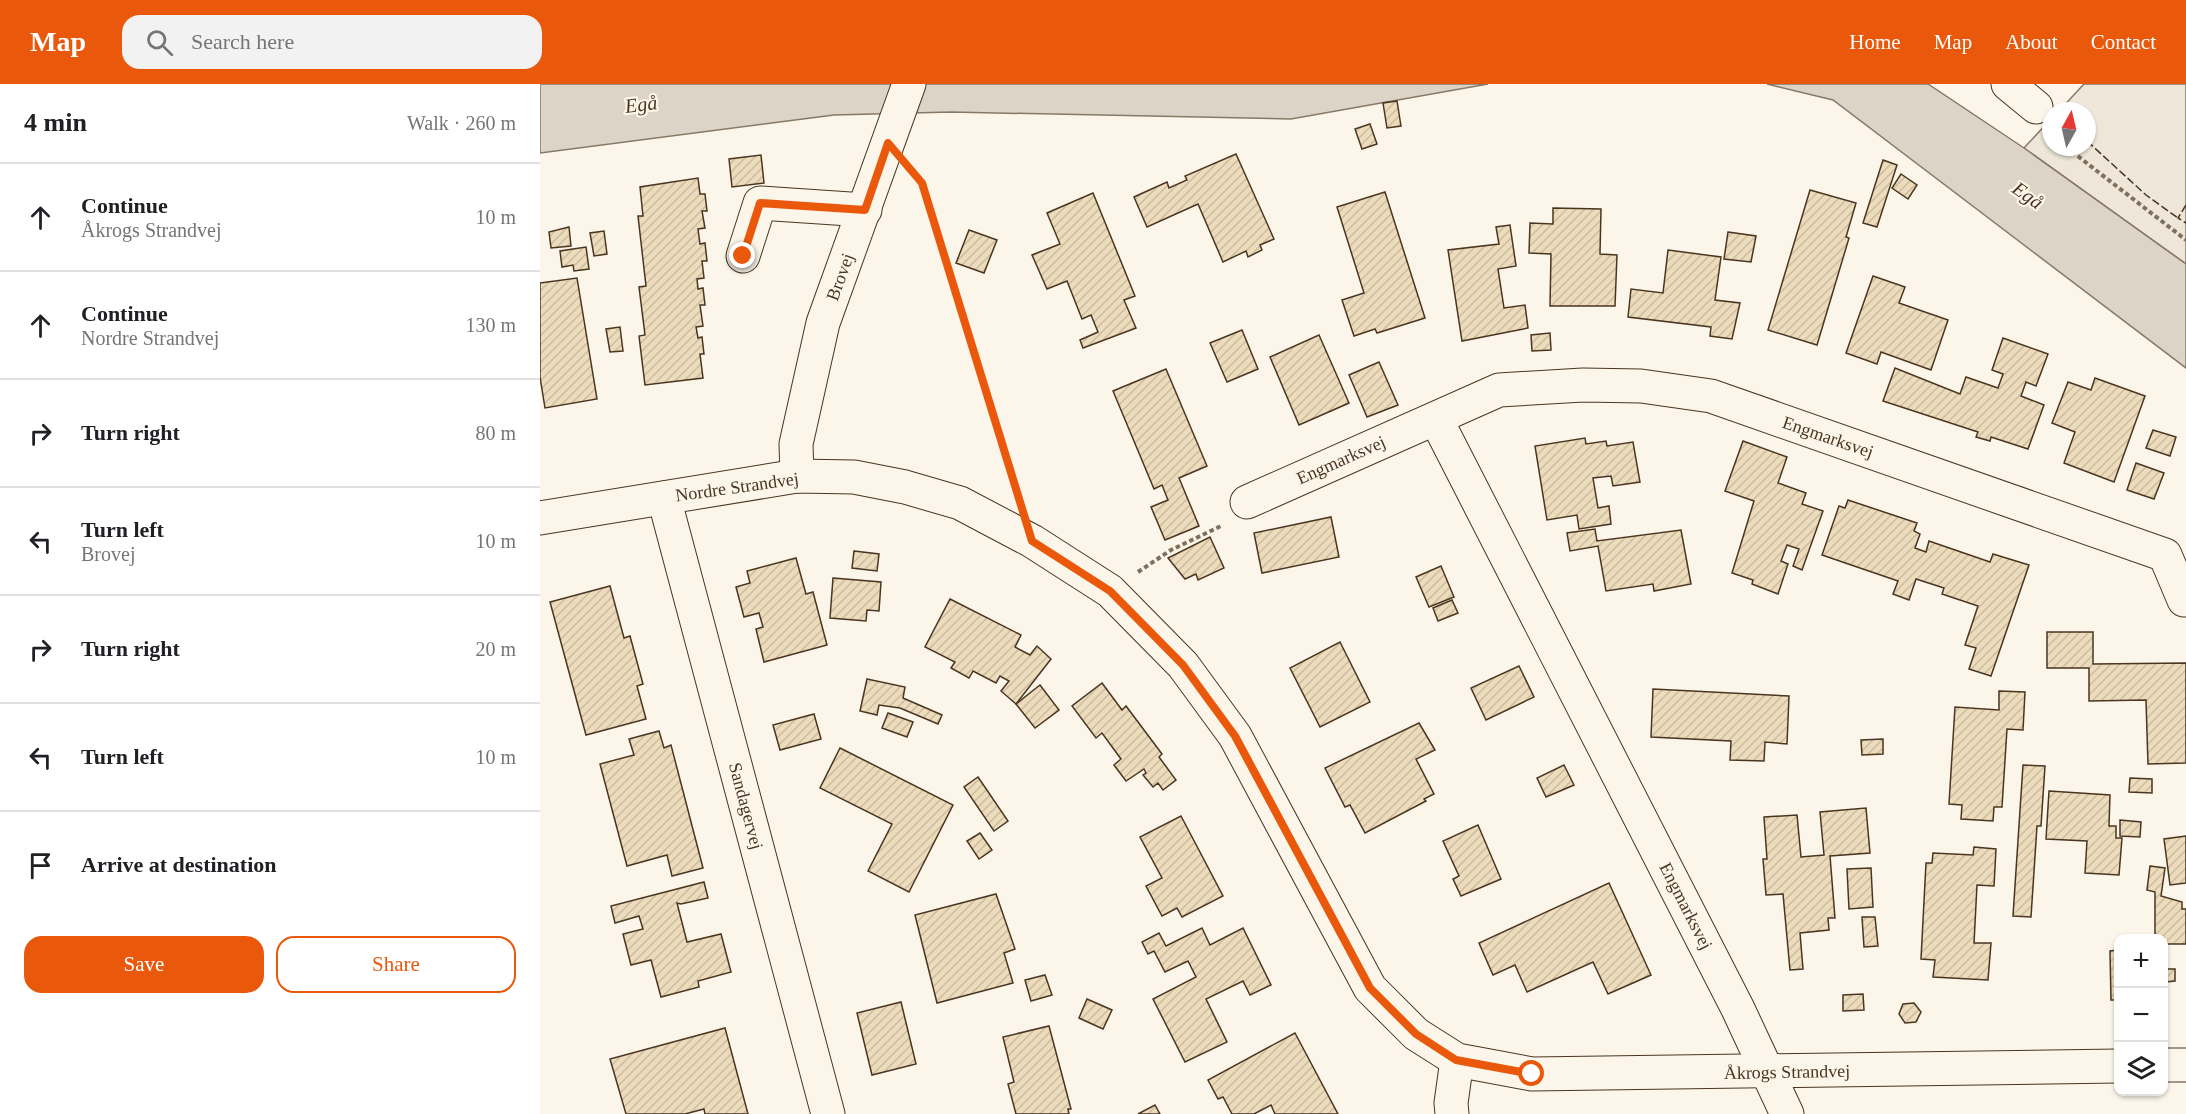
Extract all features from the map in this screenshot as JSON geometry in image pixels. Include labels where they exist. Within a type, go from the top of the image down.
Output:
[{"type":"street","name":"Brovej","points":[[797,476],[796,444],[823,323],[909,84]]},
{"type":"street","points":[[2008,84],[2036,107]]},
{"type":"street","points":[[743,256],[760,203],[865,210]]},
{"type":"street","name":"Engmarksvej","points":[[1247,502],[1499,390],[1641,386],[1711,396],[2165,555],[2184,600]]},
{"type":"street","name":"Engmarksvej","points":[[1436,419],[1770,1073],[1787,1114]]},
{"type":"street","name":"Nordre Strandvej","points":[[540,518],[797,476],[854,477],[905,487],[960,503],[1032,541],[1110,591],[1183,665],[1235,736],[1370,988],[1416,1034],[1456,1060]]},
{"type":"street","name":"Sandagervej","points":[[664,498],[828,1114]]},
{"type":"street","points":[[1452,1114],[1451,1103],[1456,1060]]},
{"type":"street","name":"Åkrogs Strandvej","points":[[1456,1060],[1532,1074],[1770,1073],[2114,1066]]},
{"type":"street","points":[[2168,1065],[2186,1065]]},
{"type":"path","points":[[888,143],[922,183],[1032,541]]},
{"type":"path","points":[[2078,156],[2186,240]]},
{"type":"path","points":[[1110,591],[1171,550],[1232,520],[1247,502]]},
{"type":"shaded area","points":[[2084,84],[2186,84],[2186,264],[2024,148],[2042,129],[2042,156],[2096,156],[2096,102],[2067,102]]},
{"type":"water","name":"Egå","points":[[540,84],[1488,84],[1291,119],[951,112],[834,115],[540,153]]},
{"type":"water","name":"Egå","points":[[1767,84],[1928,84],[2024,148],[2186,264],[2186,368],[1833,100]]},
{"type":"building","points":[[1397,101],[1401,126],[1387,128],[1383,103]]},
{"type":"building","points":[[1370,124],[1377,144],[1362,149],[1355,129]]},
{"type":"building","points":[[1236,154],[1274,239],[1260,245],[1262,250],[1248,257],[1246,251],[1223,262],[1198,204],[1147,227],[1134,197],[1167,182],[1169,188],[1187,180],[1185,176]]},
{"type":"building","points":[[761,155],[764,183],[732,187],[729,159]]},
{"type":"building","points":[[1883,160],[1897,165],[1877,227],[1863,223]]},
{"type":"building","points":[[1901,174],[1917,185],[1908,199],[1892,188]]},
{"type":"building","points":[[698,178],[700,194],[705,194],[707,211],[702,211],[705,228],[698,229],[700,244],[705,243],[707,261],[702,261],[704,278],[697,279],[698,289],[703,288],[705,305],[700,305],[703,326],[696,327],[698,338],[702,337],[704,354],[700,354],[703,378],[645,385],[639,336],[645,335],[639,287],[646,286],[638,216],[643,216],[640,187]]},
{"type":"building","points":[[1810,190],[1856,203],[1846,237],[1849,238],[1817,345],[1768,330]]},
{"type":"building","points":[[1385,192],[1425,318],[1377,333],[1375,329],[1354,336],[1342,300],[1364,293],[1337,207]]},
{"type":"building","points":[[1093,193],[1135,296],[1124,300],[1136,328],[1083,348],[1080,340],[1098,332],[1091,315],[1082,319],[1067,281],[1047,289],[1032,255],[1060,244],[1047,213]]},
{"type":"building","points":[[1553,208],[1601,209],[1600,254],[1617,255],[1615,306],[1550,306],[1551,254],[1529,253],[1530,223],[1553,224]]},
{"type":"building","points":[[1510,225],[1516,266],[1498,269],[1504,308],[1525,305],[1528,328],[1462,341],[1448,250],[1499,244],[1496,227]]},
{"type":"building","points":[[569,227],[571,246],[551,248],[549,232]]},
{"type":"building","points":[[969,230],[997,240],[984,273],[956,263]]},
{"type":"building","points":[[604,231],[607,254],[594,256],[590,233]]},
{"type":"building","points":[[1728,232],[1756,236],[1751,262],[1724,259]]},
{"type":"building","points":[[586,247],[589,269],[574,271],[573,265],[562,267],[560,251]]},
{"type":"building","points":[[1668,250],[1721,257],[1715,300],[1740,303],[1732,339],[1710,336],[1711,327],[1628,317],[1631,289],[1663,293]]},
{"type":"building","points":[[1873,276],[1905,287],[1899,303],[1948,320],[1931,370],[1881,352],[1877,364],[1846,353]]},
{"type":"building","points":[[577,278],[597,399],[545,408],[540,377],[540,283]]},
{"type":"building","points":[[620,327],[623,351],[610,352],[606,329]]},
{"type":"building","points":[[1242,330],[1258,369],[1227,382],[1210,343]]},
{"type":"building","points":[[1550,333],[1551,350],[1532,351],[1531,335]]},
{"type":"building","points":[[1319,335],[1349,403],[1299,425],[1270,357]]},
{"type":"building","points":[[2003,338],[2048,354],[2036,386],[2026,382],[2021,396],[2044,405],[2028,449],[1991,437],[1990,441],[1976,437],[1978,432],[1883,401],[1895,368],[1960,394],[1966,377],[1998,388],[2003,374],[1992,370]]},
{"type":"building","points":[[1379,362],[1398,405],[1367,417],[1349,375]]},
{"type":"building","points":[[1166,369],[1207,466],[1179,478],[1199,526],[1165,540],[1151,507],[1168,500],[1162,485],[1154,489],[1113,391]]},
{"type":"building","points":[[2095,378],[2145,396],[2114,482],[2064,463],[2075,432],[2052,423],[2068,382],[2091,390]]},
{"type":"building","points":[[2153,430],[2176,437],[2170,456],[2146,448]]},
{"type":"building","points":[[1585,438],[1586,444],[1606,441],[1607,446],[1633,442],[1640,482],[1613,486],[1611,476],[1593,478],[1598,508],[1609,506],[1611,524],[1579,529],[1577,515],[1547,520],[1535,446]]},
{"type":"building","points":[[1743,441],[1787,457],[1778,483],[1806,493],[1802,504],[1823,511],[1802,570],[1793,566],[1799,549],[1787,545],[1781,561],[1788,564],[1778,594],[1752,584],[1753,580],[1732,573],[1754,501],[1725,491]]},
{"type":"building","points":[[2136,463],[2164,473],[2154,499],[2127,490]]},
{"type":"building","points":[[1848,500],[1917,523],[1914,531],[1920,534],[1915,548],[1926,552],[1929,541],[1990,562],[1993,554],[2029,565],[1991,676],[1969,669],[1976,648],[1965,645],[1978,606],[1942,594],[1944,588],[1916,579],[1909,600],[1893,594],[1898,581],[1822,555],[1839,506],[1845,508]]},
{"type":"building","points":[[1331,517],[1339,557],[1262,573],[1254,533]]},
{"type":"building","points":[[1595,529],[1597,541],[1681,530],[1691,584],[1654,591],[1653,584],[1606,591],[1598,546],[1570,551],[1567,533]]},
{"type":"building","points":[[1210,537],[1224,568],[1198,580],[1196,574],[1185,579],[1168,558]]},
{"type":"building","points":[[854,551],[879,554],[877,571],[852,568]]},
{"type":"building","points":[[796,558],[806,594],[813,592],[827,645],[764,662],[756,629],[763,627],[759,613],[744,617],[736,587],[750,583],[747,571]]},
{"type":"building","points":[[1441,566],[1454,597],[1429,607],[1416,577]]},
{"type":"building","points":[[833,578],[881,582],[879,611],[867,610],[866,621],[830,618]]},
{"type":"building","points":[[610,586],[624,638],[630,636],[643,684],[637,686],[646,719],[586,735],[550,602]]},
{"type":"building","points":[[950,599],[1021,635],[1015,647],[1030,655],[1037,646],[1051,659],[1016,704],[1001,691],[1009,681],[1000,676],[996,683],[973,671],[969,678],[951,668],[955,662],[925,647]]},
{"type":"building","points":[[1452,600],[1458,613],[1438,621],[1433,608]]},
{"type":"building","points":[[2047,632],[2093,632],[2093,664],[2186,663],[2186,763],[2148,764],[2146,700],[2089,701],[2089,668],[2047,668]]},
{"type":"building","points":[[1340,642],[1370,702],[1320,727],[1290,668]]},
{"type":"building","points":[[1519,666],[1534,697],[1486,720],[1471,688]]},
{"type":"building","points":[[867,679],[905,687],[903,698],[942,715],[938,724],[900,708],[879,705],[877,715],[860,711]]},
{"type":"building","points":[[1102,683],[1122,710],[1126,706],[1162,754],[1159,757],[1176,780],[1163,790],[1158,783],[1153,787],[1143,775],[1146,773],[1144,769],[1126,781],[1114,765],[1121,759],[1102,733],[1096,738],[1072,706]]},
{"type":"building","points":[[1040,685],[1059,710],[1035,728],[1016,704]]},
{"type":"building","points":[[1653,689],[1789,696],[1787,744],[1765,742],[1764,761],[1730,760],[1731,741],[1651,737]]},
{"type":"building","points":[[1999,691],[2025,692],[2023,730],[2007,729],[2002,807],[1994,807],[1993,821],[1961,819],[1962,805],[1949,804],[1955,707],[1999,710]]},
{"type":"building","points":[[888,713],[913,722],[907,737],[882,728]]},
{"type":"building","points":[[814,714],[821,739],[780,750],[773,725]]},
{"type":"building","points":[[1419,723],[1435,750],[1416,759],[1434,794],[1424,799],[1426,801],[1365,833],[1350,805],[1345,807],[1325,768]]},
{"type":"building","points":[[659,731],[664,748],[671,745],[703,868],[672,876],[667,855],[627,866],[600,764],[634,755],[629,739]]},
{"type":"building","points":[[1883,739],[1883,754],[1862,755],[1861,740]]},
{"type":"building","points":[[840,748],[953,805],[909,892],[868,871],[892,824],[820,788]]},
{"type":"building","points":[[1564,765],[1574,785],[1546,797],[1537,778]]},
{"type":"building","points":[[2023,765],[2045,766],[2041,826],[2037,826],[2031,917],[2013,916]]},
{"type":"building","points":[[978,777],[1008,821],[994,831],[964,787]]},
{"type":"building","points":[[2130,778],[2152,779],[2152,793],[2129,792]]},
{"type":"building","points":[[2049,791],[2110,795],[2109,826],[2116,826],[2116,838],[2122,838],[2119,875],[2085,873],[2087,841],[2046,839]]},
{"type":"building","points":[[1866,808],[1870,853],[1830,856],[1835,918],[1828,918],[1829,930],[1800,933],[1803,969],[1790,970],[1783,894],[1766,895],[1763,859],[1767,859],[1764,817],[1797,815],[1801,857],[1824,855],[1820,812]]},
{"type":"building","points":[[1181,816],[1223,896],[1182,917],[1177,908],[1162,916],[1146,886],[1162,878],[1140,837]]},
{"type":"building","points":[[2120,820],[2141,822],[2140,837],[2120,836]]},
{"type":"building","points":[[1478,825],[1501,879],[1461,896],[1453,879],[1459,876],[1443,841]]},
{"type":"building","points":[[980,833],[992,850],[979,859],[967,841]]},
{"type":"building","points":[[2186,836],[2186,883],[2170,885],[2164,839]]},
{"type":"building","points":[[1974,847],[1996,849],[1994,886],[1977,885],[1974,943],[1991,943],[1988,980],[1933,977],[1935,960],[1921,959],[1926,863],[1932,863],[1933,853],[1973,855]]},
{"type":"building","points":[[2150,866],[2165,868],[2161,896],[2182,902],[2182,909],[2186,909],[2186,944],[2168,944],[2168,934],[2155,934],[2155,892],[2147,890]]},
{"type":"building","points":[[1871,868],[1873,907],[1849,909],[1847,869]]},
{"type":"building","points":[[704,882],[708,898],[677,903],[687,942],[721,934],[731,972],[698,981],[699,987],[661,997],[651,960],[631,965],[623,934],[643,929],[639,916],[615,923],[611,906]]},
{"type":"building","points":[[1609,883],[1651,975],[1608,994],[1593,962],[1527,992],[1515,965],[1493,975],[1479,943]]},
{"type":"building","points":[[996,894],[1015,949],[1004,953],[1013,983],[937,1003],[915,915]]},
{"type":"building","points":[[1862,917],[1875,917],[1878,946],[1864,947]]},
{"type":"building","points":[[1202,928],[1210,945],[1243,928],[1271,985],[1250,995],[1243,981],[1206,999],[1227,1042],[1185,1062],[1153,999],[1196,977],[1188,961],[1165,972],[1154,951],[1148,954],[1142,942],[1159,933],[1166,946]]},
{"type":"building","points":[[2114,950],[2114,1000],[2111,1000],[2110,951]]},
{"type":"building","points":[[2168,969],[2175,969],[2175,981],[2168,982]]},
{"type":"building","points":[[1045,975],[1052,995],[1031,1001],[1025,980]]},
{"type":"building","points":[[1863,994],[1864,1010],[1843,1011],[1843,995]]},
{"type":"building","points":[[1087,999],[1112,1010],[1103,1029],[1079,1018]]},
{"type":"building","points":[[901,1002],[916,1064],[872,1075],[857,1013]]},
{"type":"building","points":[[1914,1003],[1921,1012],[1916,1022],[1905,1023],[1899,1014],[1903,1004]]},
{"type":"building","points":[[1049,1026],[1071,1109],[1068,1109],[1069,1114],[1016,1114],[1008,1084],[1014,1082],[1003,1037]]},
{"type":"building","points":[[725,1028],[748,1114],[705,1114],[704,1109],[685,1114],[626,1114],[610,1059]]},
{"type":"building","points":[[1295,1033],[1338,1114],[1275,1114],[1271,1105],[1254,1114],[1232,1114],[1223,1097],[1218,1099],[1208,1080]]},
{"type":"building","points":[[1155,1105],[1160,1114],[1138,1114]]},
{"type":"fence","points":[[2096,149],[2146,195],[2178,218]]},
{"type":"fence","points":[[2186,205],[2178,218],[2186,223]]},
{"type":"route","points":[[743,256],[760,203],[865,210],[888,143],[922,183],[1032,541],[1110,591],[1183,665],[1235,736],[1370,988],[1416,1034],[1456,1060],[1532,1074]]}]
